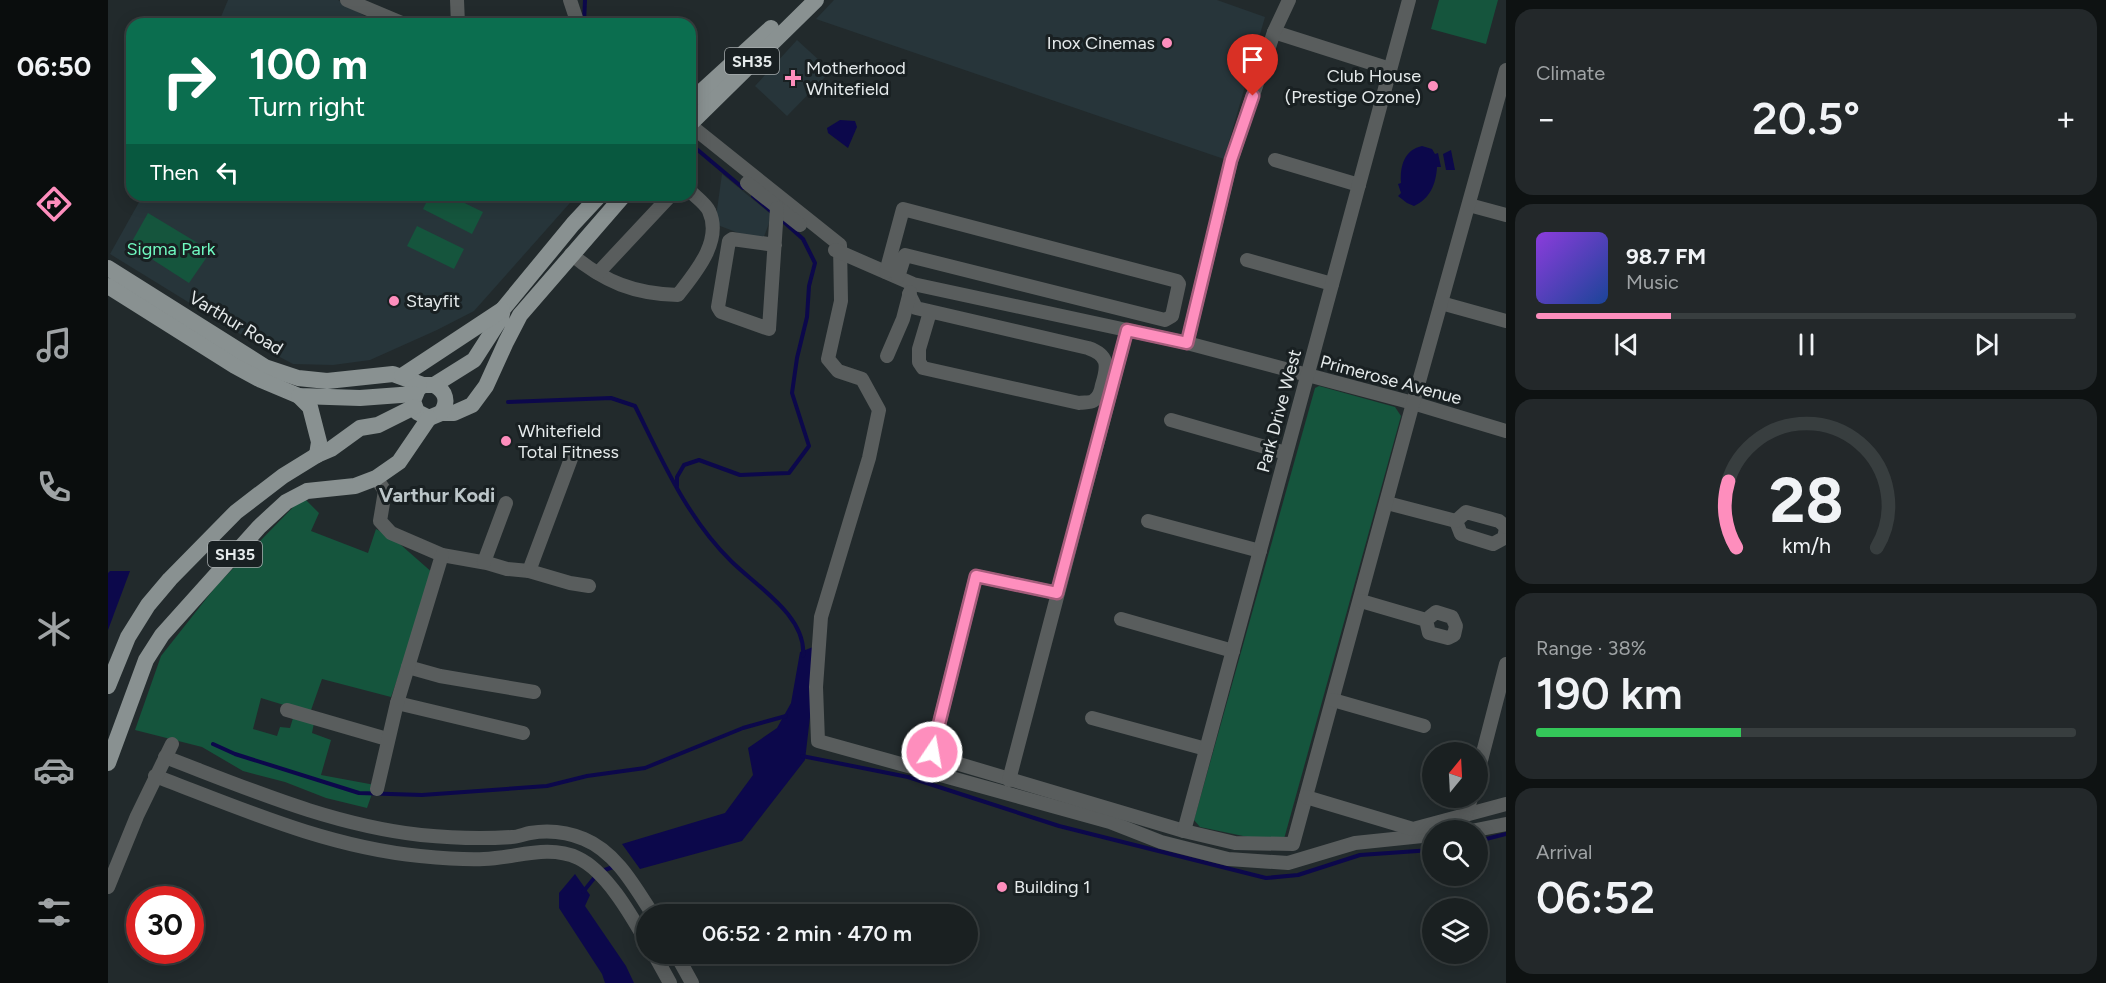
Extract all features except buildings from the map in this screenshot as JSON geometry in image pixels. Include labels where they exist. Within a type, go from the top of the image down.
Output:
[{"type":"main road","name":"SH35","points":[[696,96],[801,0]]},
{"type":"main road","name":"SH35","points":[[696,118],[816,0]]},
{"type":"main road","name":"SH35","points":[[108,686],[128,637],[148,605],[170,579],[236,512],[317,455],[331,449],[360,428],[378,425],[421,393],[474,360],[501,318],[503,309],[594,201]]},
{"type":"main road","points":[[435,415],[444,408],[446,397],[439,387],[421,393],[417,412],[435,415],[454,413],[472,405],[486,386],[520,315],[619,201]]},
{"type":"main road","name":"Varthur Road","points":[[108,268],[265,367],[298,378],[327,381],[393,374],[402,376],[421,393]]},
{"type":"main road","name":"Varthur Road","points":[[108,286],[235,366],[299,396],[360,398],[421,393]]},
{"type":"main road","points":[[402,376],[503,309]]},
{"type":"main road","points":[[299,396],[310,408],[319,442],[317,455]]},
{"type":"main road","name":"SH35","points":[[108,763],[146,660],[162,635],[259,527],[286,502],[307,491],[355,486],[376,477],[399,462],[435,415]]},
{"type":"main road","points":[[273,484],[286,502]]},
{"type":"street","points":[[347,0],[390,18]]},
{"type":"street","points":[[457,0],[458,18]]},
{"type":"street","points":[[570,0],[576,18]]},
{"type":"street","points":[[1187,343],[1231,160],[1274,32],[1289,0]]},
{"type":"street","name":"Park Drive West","points":[[1184,831],[1409,0]]},
{"type":"street","points":[[1274,32],[1390,69]]},
{"type":"street","points":[[1057,593],[976,576],[932,752],[939,758],[1009,780],[1184,831],[1235,843],[1293,844],[1361,601],[1440,303],[1502,104],[1506,70]]},
{"type":"street","points":[[696,129],[840,245],[841,301],[828,359],[838,371],[862,379],[879,410],[869,458],[821,617],[816,687],[818,741],[1110,822],[1161,842],[1228,859],[1288,863],[1355,843],[1422,836]]},
{"type":"street","points":[[696,141],[777,208],[840,253],[892,275],[911,289],[916,309],[930,312],[1099,351],[1107,368],[1100,394],[1093,401],[1079,403],[923,368],[918,362],[919,349],[930,312]]},
{"type":"street","points":[[1275,160],[1359,185]]},
{"type":"street","points":[[571,255],[612,283],[652,294],[678,295],[699,267],[714,232],[709,210],[696,197]]},
{"type":"street","points":[[598,273],[665,201]]},
{"type":"street","points":[[1469,205],[1506,215]]},
{"type":"street","points":[[775,246],[732,239],[729,241],[718,307],[722,312],[769,329],[775,246],[777,208]]},
{"type":"street","points":[[892,275],[898,253],[903,209],[1177,281],[1179,284],[1172,316],[1165,320],[898,253]]},
{"type":"street","points":[[1247,260],[1332,284]]},
{"type":"street","points":[[887,356],[903,319],[911,289]]},
{"type":"street","name":"Primerose Avenue","points":[[911,289],[1187,343],[1506,430]]},
{"type":"street","points":[[1440,303],[1506,321]]},
{"type":"street","points":[[1009,780],[1127,330]]},
{"type":"street","points":[[1171,420],[1286,453]]},
{"type":"street","points":[[529,571],[572,456]]},
{"type":"street","points":[[376,477],[385,491],[380,521],[391,533],[442,555],[484,562],[507,569],[529,571],[589,586]]},
{"type":"street","points":[[484,562],[506,502]]},
{"type":"street","points":[[1387,503],[1455,521]]},
{"type":"street","points":[[1466,512],[1499,521],[1506,528],[1503,538],[1493,544],[1461,534],[1455,521],[1466,512]]},
{"type":"street","points":[[1148,521],[1260,551]]},
{"type":"street","points":[[377,789],[397,703],[442,555]]},
{"type":"street","points":[[1361,601],[1426,620]]},
{"type":"street","points":[[1121,619],[1233,651]]},
{"type":"street","points":[[1486,742],[1506,664]]},
{"type":"street","points":[[408,667],[440,676],[534,692]]},
{"type":"street","points":[[1333,700],[1424,726]]},
{"type":"street","points":[[397,703],[523,733]]},
{"type":"street","points":[[287,710],[387,739]]},
{"type":"street","points":[[1092,718],[1206,750]]},
{"type":"street","points":[[108,887],[137,816],[169,751],[277,800],[347,822],[412,834],[453,837],[516,837],[537,832],[561,832],[583,839],[603,850],[622,870],[645,904]]},
{"type":"street","points":[[156,776],[270,820],[342,842],[420,856],[484,859],[548,851],[567,854],[584,861],[598,871],[636,925]]},
{"type":"street","points":[[1306,797],[1413,829],[1506,804]]},
{"type":"street","points":[[1466,815],[1468,808]]},
{"type":"street","points":[[342,842],[347,822]]},
{"type":"street","points":[[1488,828],[1506,824]]},
{"type":"street","points":[[606,881],[622,870]]},
{"type":"street","points":[[660,964],[670,983]]},
{"type":"street","points":[[682,964],[692,983]]},
{"type":"shaded area","points":[[228,0],[338,0],[368,18],[220,18]]},
{"type":"shaded area","points":[[834,0],[1217,0],[1265,17],[1224,159],[816,19]]},
{"type":"shaded area","name":"Motherhood Whitefield","points":[[797,40],[831,71],[787,116],[755,86]]},
{"type":"shaded area","points":[[840,120],[855,121],[857,127],[848,148],[828,133],[827,128]]},
{"type":"shaded area","points":[[1422,146],[1432,149],[1435,154],[1438,153],[1441,167],[1437,167],[1434,185],[1428,195],[1414,206],[1398,196],[1401,193],[1398,184],[1401,183],[1402,165],[1407,155]]},
{"type":"shaded area","points":[[1451,150],[1455,170],[1446,170],[1443,154]]},
{"type":"shaded area","points":[[722,174],[772,215],[762,242],[715,224]]},
{"type":"shaded area","points":[[140,201],[572,201],[474,311],[370,360],[333,365],[293,364],[110,254]]},
{"type":"shaded area","points":[[110,571],[130,571],[108,630],[108,573]]},
{"type":"shaded area","points":[[813,647],[810,717],[805,760],[742,841],[640,869],[622,844],[725,813],[753,775],[748,748],[777,728],[791,703],[800,652]]},
{"type":"shaded area","points":[[575,874],[590,895],[585,906],[626,966],[634,983],[605,983],[602,974],[559,908],[559,893]]},
{"type":"green space","points":[[1439,0],[1498,0],[1486,44],[1431,29]]},
{"type":"green space","points":[[427,201],[460,201],[483,212],[472,234],[423,209]]},
{"type":"green space","name":"Sigma Park","points":[[148,213],[211,251],[189,283],[130,245]]},
{"type":"green space","points":[[417,226],[464,249],[454,269],[407,246]]},
{"type":"green space","points":[[1319,386],[1395,407],[1401,416],[1284,839],[1277,843],[1200,827],[1194,820],[1315,388]]},
{"type":"green space","points":[[303,497],[319,513],[311,531],[368,553],[376,529],[393,538],[434,574],[391,697],[322,679],[310,713],[261,698],[253,729],[277,736],[280,727],[290,728],[293,718],[314,723],[312,733],[331,740],[321,775],[375,785],[367,808],[326,798],[285,782],[243,771],[202,747],[135,730],[161,656],[217,585]]},
{"type":"waterway","points":[[584,18],[585,0]]},
{"type":"waterway","points":[[696,149],[743,188]]},
{"type":"waterway","points":[[753,196],[773,213]]},
{"type":"waterway","points":[[677,486],[677,477],[684,465],[699,460],[740,475],[789,473],[809,446],[792,393],[797,358],[807,317],[809,286],[815,263],[803,239],[784,222]]},
{"type":"waterway","points":[[508,402],[611,398],[635,406],[688,507],[715,544],[789,615],[802,641],[803,656]]},
{"type":"waterway","points":[[213,744],[235,754],[359,793],[422,795],[547,786],[587,776],[645,768],[743,728],[786,716]]},
{"type":"waterway","points":[[802,756],[908,777],[1059,826],[1266,878],[1298,875],[1360,855],[1422,851]]},
{"type":"waterway","points":[[1488,838],[1506,834]]},
{"type":"waterway","points":[[583,892],[599,872],[616,866]]},
{"type":"place","name":"Inox Cinemas","points":[[1167,43]]},
{"type":"place","name":"Motherhood Whitefield","points":[[793,78]]},
{"type":"place","name":"Club House (Prestige Ozone)","points":[[1433,86]]},
{"type":"place","name":"Stayfit","points":[[394,301]]},
{"type":"place","name":"Whitefield Total Fitness","points":[[506,441]]},
{"type":"place","name":"Building 1","points":[[1002,887]]},
{"type":"district","name":"Varthur Kodi","points":[[437,495]]},
{"type":"route","points":[[932,752],[976,576],[1057,593],[1127,330],[1187,343],[1231,160],[1253,96]]}]
